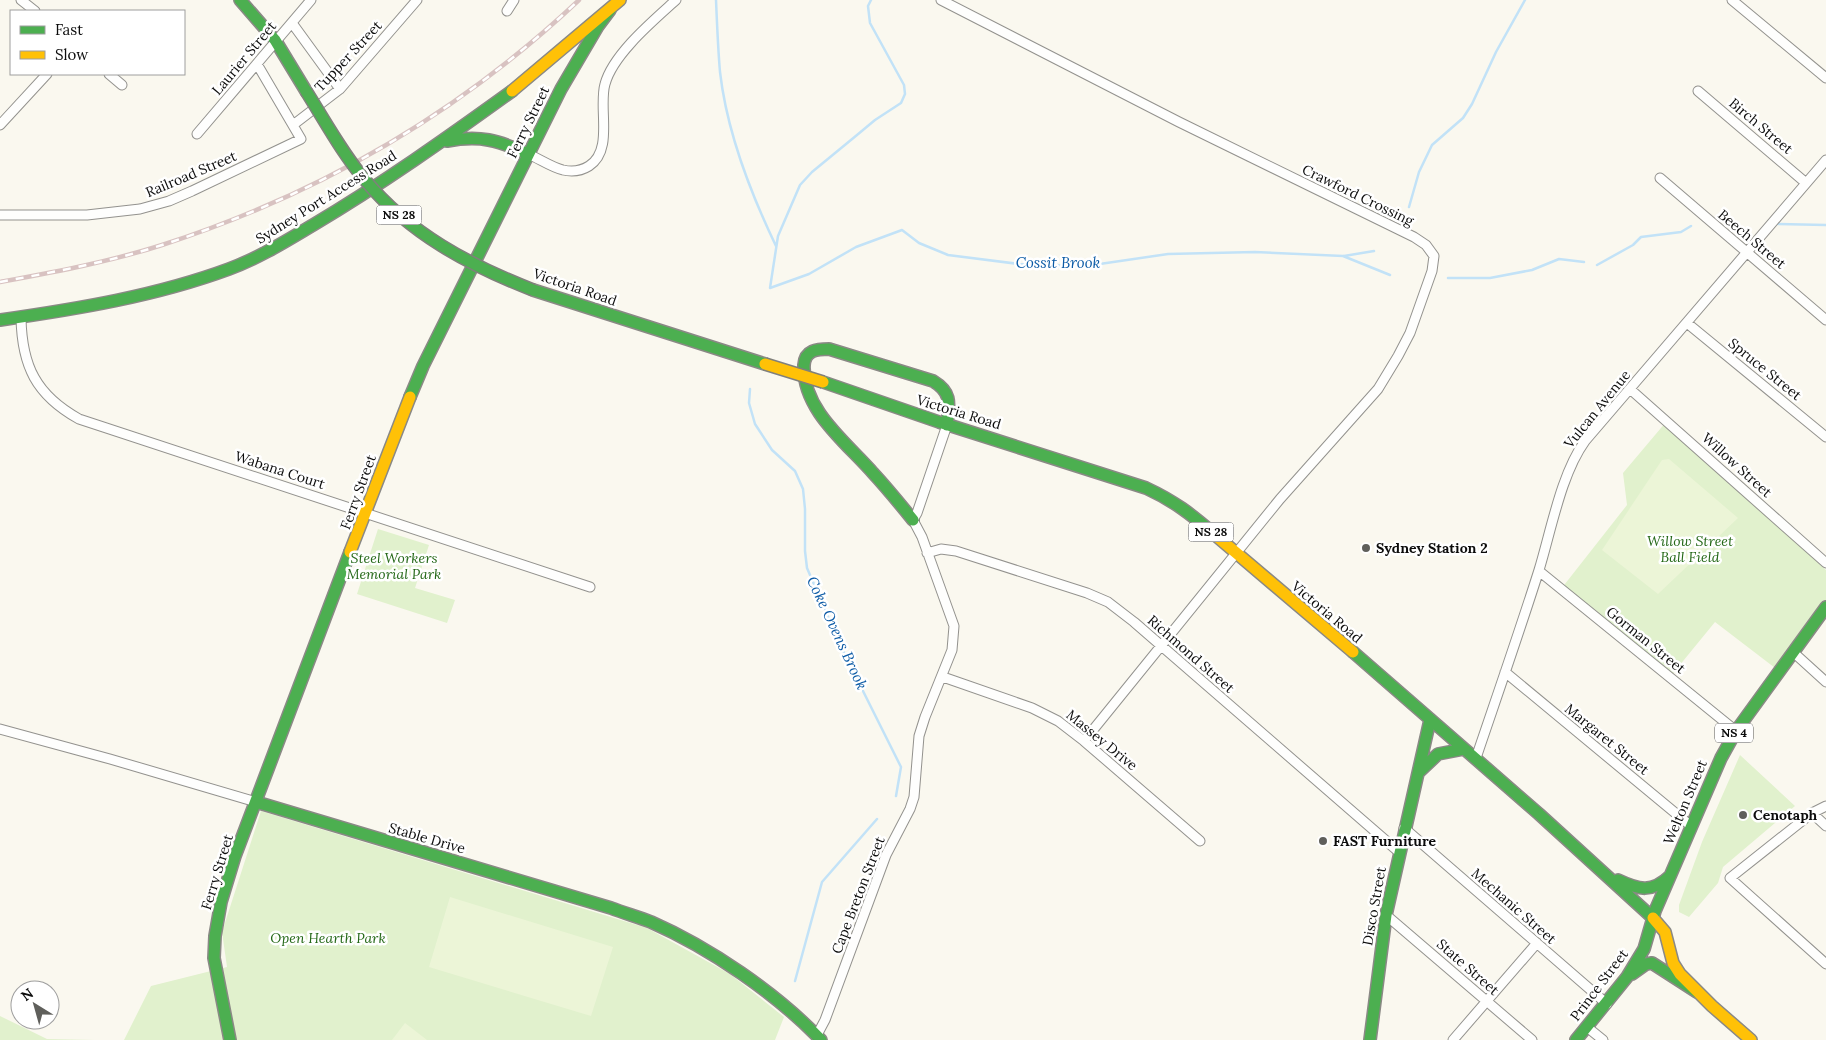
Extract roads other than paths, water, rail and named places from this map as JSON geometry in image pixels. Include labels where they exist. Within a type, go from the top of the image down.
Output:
[{"type":"main road","name":"Victoria Road","points":[[240,0],[275,40],[306,91],[366,181],[401,217],[442,248],[463,260],[486,272],[533,290],[823,382],[947,425],[1152,490],[1189,512],[1476,758],[1653,918],[1666,933],[1672,961],[1678,972],[1697,992]]},
{"type":"main road","name":"Sydney Port Access Road","points":[[0,320],[77,309],[156,291],[229,269],[260,256],[296,236],[442,142],[519,86],[620,0]]},
{"type":"main road","name":"Ferry Street","points":[[230,1040],[214,958],[214,936],[221,902],[235,856],[423,366],[528,154],[573,68],[598,26],[610,10]]},
{"type":"main road","points":[[442,142],[470,137],[480,138],[509,144],[528,154]]},
{"type":"main road","points":[[913,520],[818,410],[804,372],[805,357],[815,349],[829,349],[938,384],[944,388],[950,401],[947,425]]},
{"type":"main road","name":"Welton Street","points":[[1653,918],[1721,758],[1736,730],[1826,606]]},
{"type":"main road","name":"Disco Street","points":[[1370,1040],[1386,915],[1398,852],[1430,720]]},
{"type":"main road","points":[[1417,774],[1430,759],[1440,752],[1464,749]]},
{"type":"main road","name":"Stable Drive","points":[[256,802],[611,908],[650,922],[689,941],[734,969],[799,1017],[819,1037]]},
{"type":"main road","points":[[1608,876],[1634,888],[1646,890],[1660,885],[1671,875]]},
{"type":"main road","name":"Prince Street","points":[[1576,1040],[1627,977],[1644,948],[1653,918]]},
{"type":"main road","points":[[1627,977],[1646,964],[1652,963],[1697,992],[1751,1040]]},
{"type":"street","points":[[21,0],[34,10]]},
{"type":"street","name":"Laurier Street","points":[[197,134],[275,40],[311,0]]},
{"type":"street","name":"Tupper Street","points":[[293,125],[340,89],[417,0]]},
{"type":"street","points":[[507,11],[514,0]]},
{"type":"street","points":[[528,154],[562,170],[572,172],[583,169],[593,163],[598,156],[604,135],[602,99],[605,83],[623,53],[642,31],[676,0]]},
{"type":"street","name":"Crawford Crossing","points":[[941,0],[1196,131],[1414,237],[1426,245],[1434,256],[1432,271],[1410,332],[1378,388],[1280,499],[1236,554]]},
{"type":"street","points":[[1732,0],[1826,78]]},
{"type":"street","points":[[292,23],[340,89]]},
{"type":"street","points":[[257,64],[293,125]]},
{"type":"street","points":[[0,125],[45,75]]},
{"type":"street","points":[[110,75],[122,85]]},
{"type":"street","name":"Birch Street","points":[[1698,91],[1806,183]]},
{"type":"street","name":"Railroad Street","points":[[0,215],[56,216],[112,213],[140,209],[169,201],[301,139],[293,125]]},
{"type":"street","name":"Vulcan Avenue","points":[[1476,758],[1575,457],[1585,441],[1826,160]]},
{"type":"street","name":"Beech Street","points":[[1660,178],[1826,320]]},
{"type":"street","name":"Wabana Court","points":[[21,318],[26,360],[40,388],[61,409],[79,419],[590,587]]},
{"type":"street","name":"Spruce Street","points":[[1687,323],[1826,436]]},
{"type":"street","name":"Willow Street","points":[[1630,389],[1826,563]]},
{"type":"street","points":[[913,520],[947,425]]},
{"type":"street","name":"Cape Breton Street","points":[[819,1037],[886,855],[910,809],[914,797],[920,736],[925,717],[943,677],[952,650],[954,626],[922,536],[913,520]]},
{"type":"street","name":"Richmond Street","points":[[927,553],[941,549],[950,549],[1087,593],[1108,602],[1398,852]]},
{"type":"street","points":[[1084,741],[1236,554]]},
{"type":"street","name":"Gorman Street","points":[[1539,571],[1736,730]]},
{"type":"street","points":[[1793,652],[1826,682]]},
{"type":"street","name":"Margaret Street","points":[[1505,672],[1691,826]]},
{"type":"street","name":"Massey Drive","points":[[943,677],[1044,713],[1084,741],[1200,841]]},
{"type":"street","name":"Stable Drive","points":[[1,731],[256,802]]},
{"type":"street","points":[[1826,806],[1812,813],[1730,878],[1826,964]]},
{"type":"street","points":[[1812,813],[1826,826]]},
{"type":"street","name":"Mechanic Street","points":[[1404,828],[1607,1004]]},
{"type":"street","name":"State Street","points":[[1386,915],[1532,1040]]},
{"type":"street","points":[[1453,1040],[1537,943]]},
{"type":"street","points":[[1588,1027],[1603,1040]]},
{"type":"waterway","points":[[716,0],[720,72],[728,117],[741,162],[757,205],[776,246]]},
{"type":"waterway","name":"Cossit Brook","points":[[871,0],[868,6],[870,23],[904,85],[905,94],[901,103],[875,120],[812,172],[800,185],[778,236],[770,288],[809,274],[856,247],[902,230],[919,243],[948,255],[1019,264],[1086,266],[1168,254],[1255,252],[1343,256],[1390,275]]},
{"type":"waterway","points":[[1409,207],[1419,172],[1432,145],[1463,118],[1472,104],[1496,52],[1525,0]]},
{"type":"waterway","name":"Cossit Brook","points":[[1778,224],[1826,225]]},
{"type":"waterway","name":"Cossit Brook","points":[[1597,265],[1633,245],[1641,237],[1681,232],[1691,226]]},
{"type":"waterway","points":[[1344,256],[1374,251]]},
{"type":"waterway","name":"Cossit Brook","points":[[1448,278],[1490,278],[1532,270],[1559,259],[1584,262]]},
{"type":"waterway","name":"Coke Ovens Brook","points":[[750,389],[749,403],[755,424],[772,450],[795,471],[803,489],[807,568],[842,649],[901,767],[896,796]]},
{"type":"waterway","name":"Coke Ovens Brook","points":[[795,981],[822,882],[877,819]]},
{"type":"railway","points":[[0,282],[102,262],[162,245],[220,225],[277,201],[331,175],[384,146],[436,114],[533,41],[579,0]]},
{"type":"place","name":"Sydney Station 2","points":[[1366,548]]},
{"type":"place","name":"Cenotaph","points":[[1743,815]]},
{"type":"place","name":"FAST Furniture","points":[[1323,841]]},
{"type":"park label","name":"Willow Street Ball Field","points":[[1690,550]]},
{"type":"park label","name":"Steel Workers Memorial Park","points":[[394,566]]},
{"type":"park label","name":"Open Hearth Park","points":[[328,938]]}]
